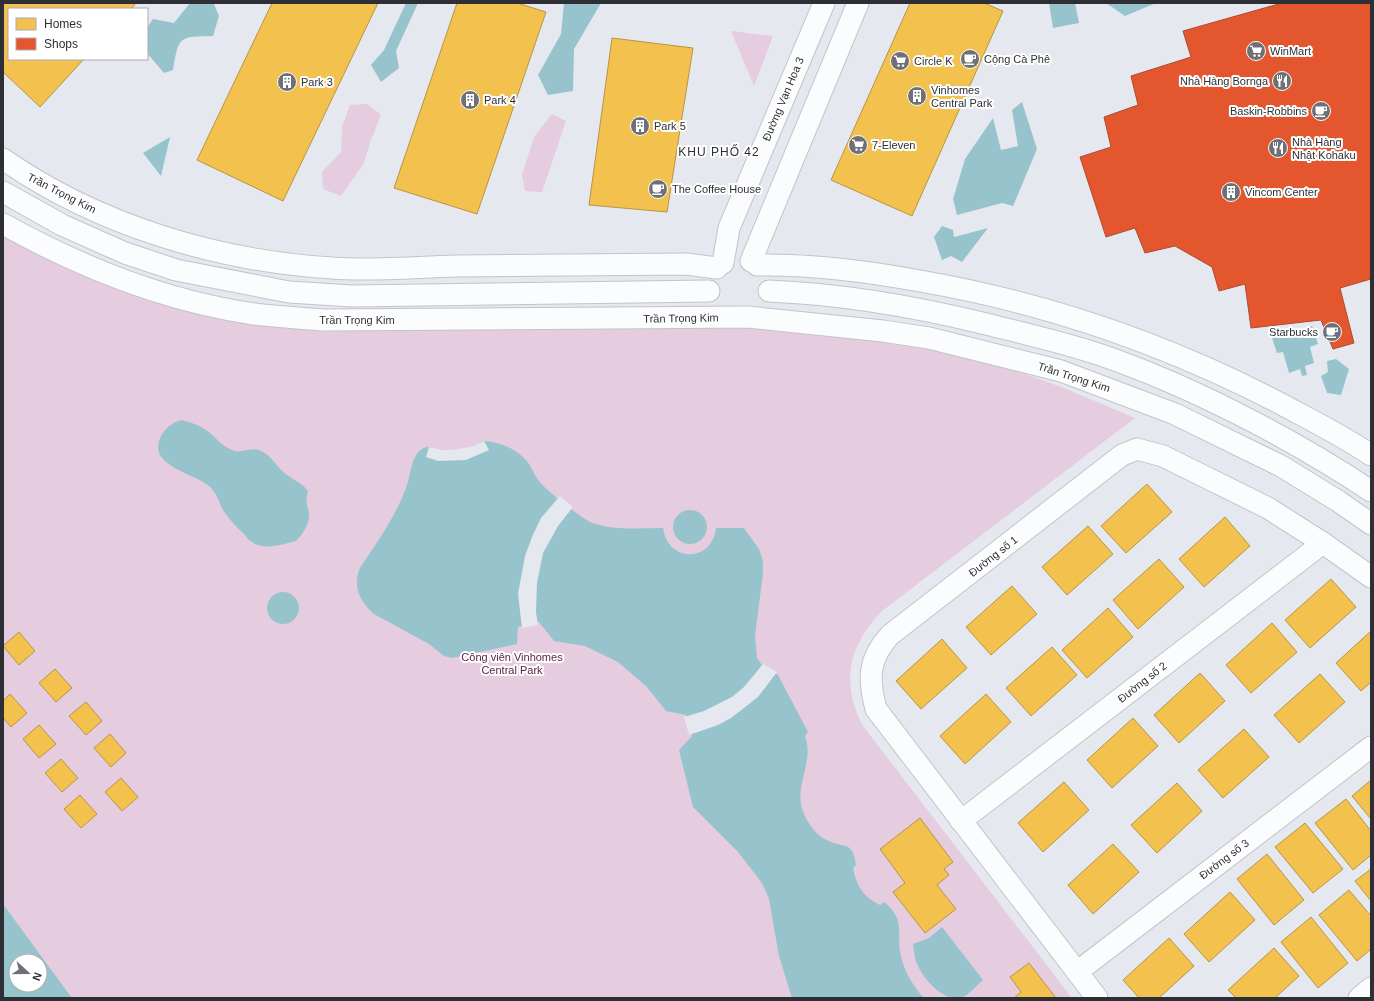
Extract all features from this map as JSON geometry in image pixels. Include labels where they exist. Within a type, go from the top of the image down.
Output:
[{"type":"street","name":"Đường Vạn Hoa 3","points":[[720,266],[729,228],[824,3]]},
{"type":"street","points":[[739,317],[763,308],[769,291],[767,276],[754,263],[858,3]]},
{"type":"street","name":"Trần Trọng Kim","points":[[3,159],[23,173],[96,211],[186,244],[265,261],[333,268],[686,264],[720,266],[732,260],[742,259],[754,263],[828,267],[876,273],[945,285],[1060,313],[1161,349],[1218,373],[1311,420],[1371,455]]},
{"type":"street","points":[[3,192],[62,225],[125,253],[176,270],[289,292],[352,296],[709,290],[712,275],[720,266]]},
{"type":"street","name":"Trần Trọng Kim","points":[[3,224],[47,249],[137,286],[197,303],[255,314],[324,320],[739,317],[883,331],[929,338],[1061,371],[1126,394],[1227,438],[1281,466],[1338,501],[1371,524]]},
{"type":"street","name":"Trần Trọng Kim","points":[[709,290],[715,307],[739,317]]},
{"type":"street","points":[[769,291],[817,294],[910,307],[1027,334],[1100,355],[1152,375],[1214,403],[1345,474],[1371,491]]},
{"type":"street","name":"Đường số 1","points":[[961,822],[876,709],[870,678],[879,647],[890,635],[1122,455],[1136,449],[1163,456],[1268,508],[1323,543]]},
{"type":"street","points":[[1323,543],[1371,576]]},
{"type":"street","name":"Đường số 2","points":[[961,822],[1323,543]]},
{"type":"street","name":"Đường số 3","points":[[1077,972],[1371,747]]},
{"type":"street","points":[[961,822],[1097,998]]},
{"type":"street","points":[[1359,998],[1371,988]]},
{"type":"green space","points":[[731,31],[773,36],[754,86]]},
{"type":"green space","points":[[367,104],[381,115],[364,163],[341,196],[323,189],[322,172],[341,152],[342,127],[350,105]]},
{"type":"green space","points":[[552,114],[566,121],[542,192],[525,191],[522,175],[534,137]]},
{"type":"green space","name":"Công viên Vinhomes Central Park","points":[[3,234],[27,249],[86,277],[134,295],[227,318],[288,328],[742,327],[815,331],[888,339],[1003,366],[1064,388],[1135,418],[882,611],[862,637],[855,651],[850,680],[856,710],[863,726],[1072,998],[72,998],[48,965],[48,953],[39,953],[3,904]]},
{"type":"water","points":[[190,3],[214,4],[219,16],[213,36],[193,37],[182,40],[177,50],[173,70],[164,73],[148,54],[148,26],[153,19],[174,23]]},
{"type":"water","points":[[406,3],[418,3],[396,51],[399,68],[381,82],[371,65],[384,50]]},
{"type":"water","points":[[564,3],[601,3],[574,49],[573,91],[548,95],[538,75],[561,34]]},
{"type":"water","points":[[1049,3],[1075,3],[1079,23],[1053,28]]},
{"type":"water","points":[[1106,3],[1156,3],[1125,16]]},
{"type":"water","points":[[1022,102],[1037,149],[1013,206],[1002,203],[957,215],[953,199],[965,159],[993,118],[1001,150],[1018,146],[1012,110]]},
{"type":"water","points":[[170,137],[161,176],[143,153]]},
{"type":"water","points":[[942,226],[953,230],[954,237],[988,228],[962,262],[951,256],[942,260],[934,237]]},
{"type":"water","points":[[1312,326],[1318,344],[1310,347],[1314,363],[1305,366],[1307,375],[1302,376],[1300,369],[1289,373],[1283,352],[1277,353],[1272,338]]},
{"type":"water","points":[[1336,359],[1349,369],[1341,395],[1327,393],[1321,376],[1328,372],[1327,361]]},
{"type":"water","points":[[182,420],[204,428],[222,444],[232,450],[239,451],[256,449],[263,452],[283,472],[301,484],[308,491],[306,500],[309,519],[305,530],[296,541],[280,545],[257,545],[248,539],[235,525],[223,510],[209,486],[173,467],[165,461],[160,454],[158,446],[161,436],[170,425]]},
{"type":"water","points":[[484,441],[497,443],[515,451],[525,459],[544,486],[564,504],[590,522],[617,528],[663,528],[667,539],[673,548],[681,553],[699,553],[707,548],[713,539],[716,528],[744,528],[759,549],[763,561],[763,573],[755,636],[757,658],[762,665],[778,675],[808,732],[805,736],[807,756],[800,794],[804,814],[811,827],[818,834],[826,840],[846,846],[851,850],[855,858],[856,865],[853,868],[854,874],[865,895],[880,905],[884,902],[895,914],[899,925],[899,944],[903,965],[912,982],[924,998],[792,998],[779,956],[769,899],[762,883],[738,852],[693,807],[679,750],[692,736],[686,715],[666,711],[646,686],[618,662],[585,646],[554,641],[539,622],[518,627],[517,644],[452,658],[444,656],[429,644],[374,614],[361,599],[357,587],[360,568],[398,507],[407,485],[413,461],[418,452],[428,447],[443,450],[461,449]]},
{"type":"water","points":[[693,510],[702,515],[706,520],[706,534],[702,539],[697,543],[687,544],[683,543],[674,534],[673,524],[674,520],[683,511]]},
{"type":"water","points":[[280,592],[286,592],[296,599],[299,608],[298,614],[292,621],[286,624],[280,624],[270,617],[267,611],[267,605],[274,595]]},
{"type":"water","points":[[3,904],[39,953],[8,953],[8,993],[48,993],[48,965],[72,998],[3,998]]},
{"type":"water","points":[[942,927],[983,980],[961,998],[948,997],[936,989],[922,973],[914,954],[913,944],[929,938]]},
{"type":"pier","points":[[484,441],[489,450],[466,460],[438,461],[426,457],[429,447],[444,450],[458,449],[473,446]]},
{"type":"pier","points":[[560,496],[573,507],[558,526],[543,553],[537,583],[536,612],[538,625],[522,628],[518,594],[525,556],[541,518]]},
{"type":"pier","points":[[763,664],[777,672],[758,697],[731,718],[718,725],[689,735],[684,717],[704,711],[732,697],[744,687]]},
{"type":"building: Homes","points":[[3,3],[136,3],[132,8],[8,8],[8,60],[83,60],[40,107],[3,72]]},
{"type":"building: Homes","name":"Park 3","points":[[272,3],[378,3],[283,201],[197,160]]},
{"type":"building: Homes","name":"Park 4","points":[[457,3],[517,3],[546,12],[477,214],[394,188]]},
{"type":"building: Homes","name":"Vinhomes Central Park","points":[[910,3],[984,3],[1003,11],[912,216],[831,180]]},
{"type":"building: Homes","name":"Park 5","points":[[612,38],[693,48],[667,212],[589,205]]},
{"type":"building: Homes","points":[[1147,484],[1172,512],[1126,553],[1101,526]]},
{"type":"building: Homes","points":[[1225,517],[1250,546],[1204,587],[1179,559]]},
{"type":"building: Homes","points":[[1088,526],[1113,554],[1067,595],[1042,567]]},
{"type":"building: Homes","points":[[1159,559],[1184,587],[1138,629],[1113,600]]},
{"type":"building: Homes","points":[[1331,579],[1356,607],[1310,648],[1285,620]]},
{"type":"building: Homes","points":[[1012,586],[1037,614],[991,655],[966,627]]},
{"type":"building: Homes","points":[[1108,608],[1133,637],[1087,678],[1062,650]]},
{"type":"building: Homes","points":[[1272,623],[1297,652],[1251,693],[1226,665]]},
{"type":"building: Homes","points":[[1371,631],[1371,682],[1361,691],[1336,663]]},
{"type":"building: Homes","points":[[19,632],[35,651],[19,665],[3,646]]},
{"type":"building: Homes","points":[[942,639],[967,668],[921,709],[896,681]]},
{"type":"building: Homes","points":[[1052,647],[1077,675],[1031,716],[1006,688]]},
{"type":"building: Homes","points":[[55,669],[72,688],[56,702],[39,683]]},
{"type":"building: Homes","points":[[1200,673],[1225,701],[1179,743],[1154,715]]},
{"type":"building: Homes","points":[[1320,674],[1345,702],[1299,743],[1274,715]]},
{"type":"building: Homes","points":[[10,694],[27,713],[11,727],[3,718],[3,701]]},
{"type":"building: Homes","points":[[986,694],[1011,722],[965,764],[940,736]]},
{"type":"building: Homes","points":[[86,702],[102,721],[86,735],[69,716]]},
{"type":"building: Homes","points":[[1133,718],[1158,746],[1112,788],[1087,760]]},
{"type":"building: Homes","points":[[39,725],[56,744],[39,758],[23,739]]},
{"type":"building: Homes","points":[[1244,729],[1269,757],[1223,798],[1198,770]]},
{"type":"building: Homes","points":[[110,734],[126,753],[111,767],[94,748]]},
{"type":"building: Homes","points":[[61,759],[78,778],[62,792],[45,773]]},
{"type":"building: Homes","points":[[121,778],[138,797],[122,811],[105,792]]},
{"type":"building: Homes","points":[[1371,780],[1371,819],[1352,796]]},
{"type":"building: Homes","points":[[1064,782],[1089,810],[1043,852],[1018,823]]},
{"type":"building: Homes","points":[[1177,783],[1202,811],[1157,853],[1131,825]]},
{"type":"building: Homes","points":[[80,795],[97,814],[81,828],[64,809]]},
{"type":"building: Homes","points":[[1346,799],[1371,831],[1371,855],[1353,870],[1315,823]]},
{"type":"building: Homes","points":[[920,818],[953,862],[944,869],[949,875],[937,885],[956,909],[925,933],[893,892],[905,883],[880,849]]},
{"type":"building: Homes","points":[[1305,823],[1343,869],[1313,893],[1275,847]]},
{"type":"building: Homes","points":[[1113,844],[1139,872],[1093,914],[1068,885]]},
{"type":"building: Homes","points":[[1267,854],[1304,900],[1274,925],[1237,879]]},
{"type":"building: Homes","points":[[1371,869],[1371,901],[1355,881]]},
{"type":"building: Homes","points":[[1349,890],[1371,916],[1371,949],[1357,961],[1319,915]]},
{"type":"building: Homes","points":[[1230,892],[1255,920],[1209,962],[1184,934]]},
{"type":"building: Homes","points":[[1311,917],[1348,963],[1318,988],[1281,942]]},
{"type":"building: Homes","points":[[1169,938],[1194,966],[1159,998],[1139,998],[1123,980]]},
{"type":"building: Homes","points":[[1274,948],[1299,976],[1275,998],[1236,998],[1228,990]]},
{"type":"building: Homes","points":[[1029,963],[1056,998],[1014,998],[1021,992],[1010,977]]},
{"type":"building: Shops","name":"Vincom Center","points":[[1282,3],[1371,3],[1371,279],[1340,288],[1354,343],[1333,349],[1321,320],[1251,328],[1245,284],[1219,291],[1212,267],[1175,246],[1145,253],[1135,228],[1106,237],[1080,157],[1111,147],[1104,117],[1138,105],[1131,76],[1191,57],[1183,31]]},
{"type":"place","name":"WinMart","points":[[1256,51]]},
{"type":"place","name":"Cộng Cà Phê","points":[[970,59]]},
{"type":"place","name":"Circle K","points":[[900,61]]},
{"type":"place","name":"Nhà Hàng Bornga","points":[[1282,81]]},
{"type":"place","name":"Park 3","points":[[287,82]]},
{"type":"place","name":"Vinhomes Central Park","points":[[917,96]]},
{"type":"place","name":"Park 4","points":[[470,100]]},
{"type":"place","name":"Baskin-Robbins","points":[[1321,111]]},
{"type":"place","name":"Park 5","points":[[640,126]]},
{"type":"place","name":"7-Eleven","points":[[858,145]]},
{"type":"place","name":"Nhà Hàng Nhật Kohaku","points":[[1278,148]]},
{"type":"place","name":"The Coffee House","points":[[658,189]]},
{"type":"place","name":"Vincom Center","points":[[1231,192]]},
{"type":"place","name":"Starbucks","points":[[1332,332]]},
{"type":"district","name":"KHU PHỐ 42","points":[[719,152]]}]
